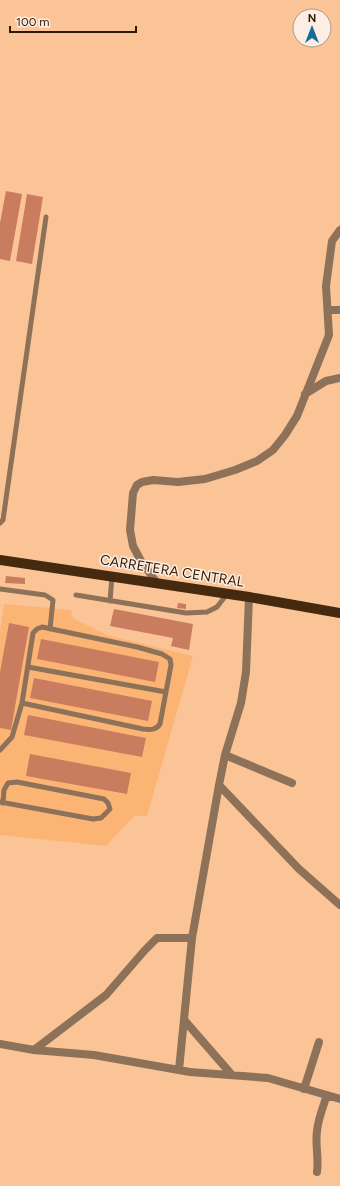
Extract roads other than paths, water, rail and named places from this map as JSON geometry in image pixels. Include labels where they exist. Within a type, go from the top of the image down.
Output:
[{"type":"main road","name":"CARRETERA CENTRAL","points":[[0,560],[249,597],[340,613]]},
{"type":"street","points":[[157,583],[141,561],[133,546],[130,530],[133,493],[137,485],[142,482],[153,480],[178,482],[205,479],[235,470],[258,461],[273,450],[285,435],[296,416],[329,335],[326,286],[332,241],[340,230]]},
{"type":"street","points":[[328,310],[340,310]]},
{"type":"street","points":[[305,394],[326,381],[340,378]]},
{"type":"street","points":[[179,1070],[192,938],[225,755],[241,702],[245,680],[249,597]]},
{"type":"street","points":[[225,755],[292,782]]},
{"type":"street","points":[[219,785],[299,869],[340,905]]},
{"type":"street","points":[[34,1050],[106,995],[157,938],[192,938]]},
{"type":"street","points":[[185,1021],[232,1075]]},
{"type":"street","points":[[304,1089],[318,1042]]},
{"type":"street","points":[[0,1044],[34,1050],[94,1055],[190,1072],[268,1078],[340,1099]]},
{"type":"street","points":[[317,1172],[317,1130],[327,1095]]},
{"type":"lane","points":[[0,523],[3,520],[46,217]]},
{"type":"lane","points":[[110,601],[112,576]]},
{"type":"lane","points":[[0,589],[45,594],[53,600],[50,628]]},
{"type":"lane","points":[[76,595],[186,613],[207,612],[217,607],[227,594]]},
{"type":"lane","points":[[0,750],[12,737],[22,703],[33,633],[37,628],[50,628],[130,645],[162,654],[170,659],[171,665],[160,724],[157,728],[151,730],[22,703]]},
{"type":"lane","points":[[28,667],[166,692]]},
{"type":"lane","points":[[17,782],[104,799],[108,803],[110,809],[101,818],[92,820],[2,803],[4,790],[8,783],[17,782]]}]
